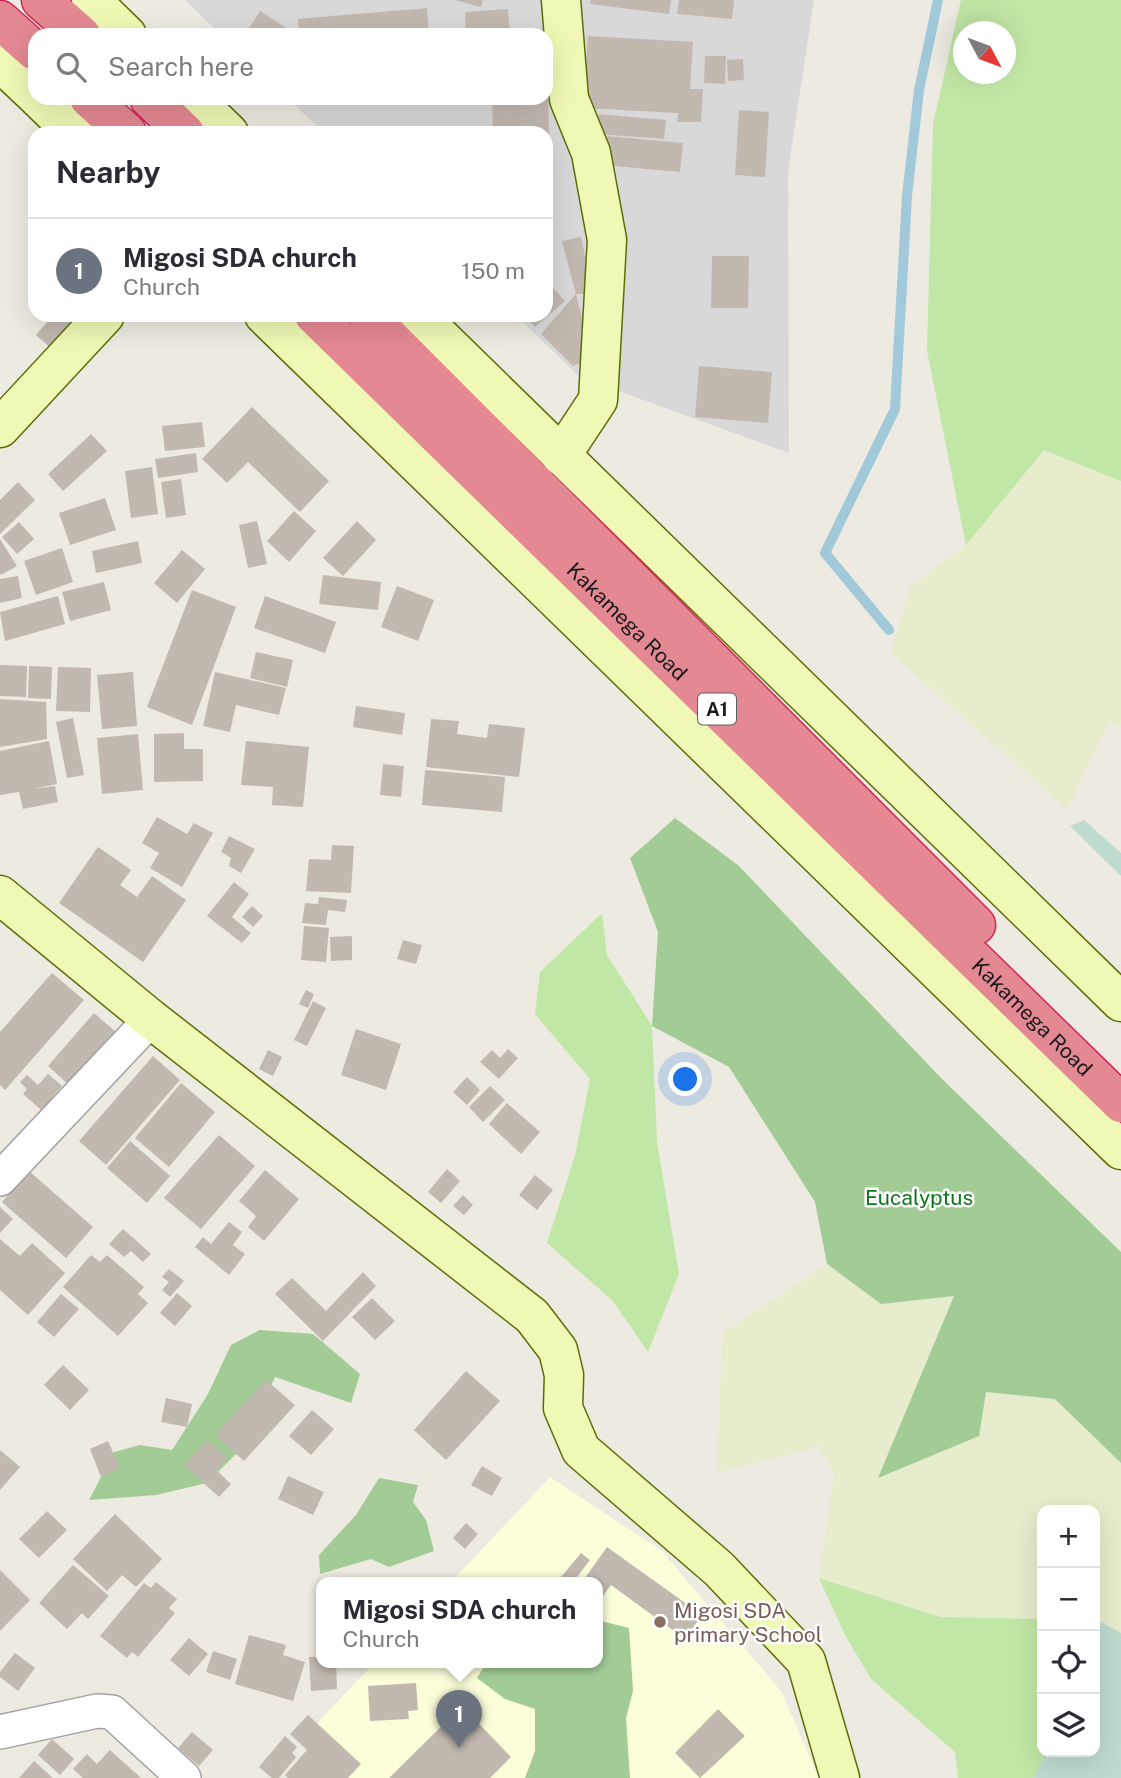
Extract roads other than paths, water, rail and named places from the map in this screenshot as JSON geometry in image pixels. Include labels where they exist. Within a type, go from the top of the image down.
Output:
[{"type":"highway","points":[[41,0],[72,28]]},
{"type":"highway","points":[[0,20],[28,45]]},
{"type":"highway","points":[[156,105],[178,126]]},
{"type":"highway","name":"Kakamega Road","points":[[321,322],[1121,1103]]},
{"type":"highway","name":"Kakamega Road","points":[[374,322],[1121,1067]]},
{"type":"street","points":[[91,0],[120,28]]},
{"type":"street","points":[[561,0],[569,99],[591,153],[607,240],[598,400],[561,456]]},
{"type":"street","points":[[0,62],[28,88]]},
{"type":"street","points":[[61,105],[99,119]]},
{"type":"street","points":[[200,105],[222,126]]},
{"type":"street","points":[[0,428],[98,322]]},
{"type":"street","points":[[271,322],[1121,1150]]},
{"type":"street","points":[[425,322],[1121,1002]]},
{"type":"street","points":[[0,895],[151,1019],[533,1316],[558,1349],[564,1375],[563,1408],[581,1450],[719,1569],[806,1661],[840,1778]]},
{"type":"street","points":[[0,1178],[151,1019]]},
{"type":"street","points":[[0,1732],[97,1711],[112,1712],[184,1778]]},
{"type":"waterway","points":[[889,630],[825,553],[895,409],[907,196],[919,90],[938,0]]},
{"type":"place","name":"Migosi SDA primary School","points":[[660,1622]]},
{"type":"place","name":"Migosi SDA church","points":[[459,1748]]},
{"type":"park label","name":"Eucalyptus","points":[[919,1197]]}]
